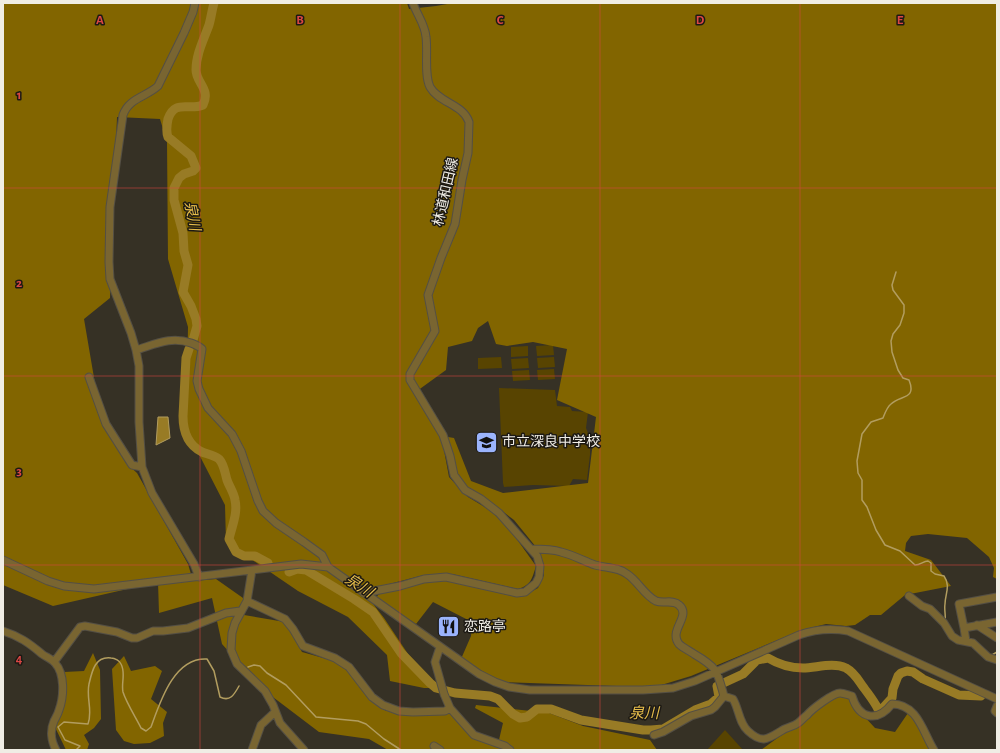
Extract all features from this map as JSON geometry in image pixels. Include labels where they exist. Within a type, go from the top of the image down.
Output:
[{"type":"street","points":[[195,3],[193,12],[184,33],[158,86],[153,91],[134,100],[125,109],[110,207],[108,262],[110,279],[131,333],[139,366],[139,422],[142,467],[152,493],[194,564],[199,577]]},
{"type":"street","name":"林道和田線","points":[[413,3],[425,30],[427,68],[430,86],[438,96],[461,110],[467,117],[468,153],[455,224],[438,264],[428,295],[435,331],[410,374],[410,380],[443,435],[454,475],[465,490],[481,499],[499,513],[531,548]]},
{"type":"street","points":[[136,350],[166,340],[178,340],[199,346],[202,349],[197,381],[199,389],[208,408],[235,439],[263,511],[276,523],[293,533],[322,555],[328,567],[440,647],[494,682],[509,687],[530,690],[661,689],[684,685],[718,675],[806,632],[836,629],[848,631],[860,636],[997,699]]},
{"type":"street","points":[[88,377],[106,424],[132,465],[142,467]]},
{"type":"street","points":[[364,593],[400,586],[424,579],[446,577],[517,593],[525,592],[536,583],[540,577],[538,556],[531,548]]},
{"type":"street","points":[[531,548],[560,552],[596,565],[620,570],[636,580],[647,594],[655,601],[674,602],[679,605],[682,610],[682,616],[675,638],[680,645],[707,662],[718,675],[724,696]]},
{"type":"street","points":[[3,560],[48,581],[64,586],[94,590],[301,564],[328,567]]},
{"type":"street","points":[[252,570],[247,601],[240,611],[232,633],[231,650],[237,664],[265,691],[284,729],[299,743],[304,750]]},
{"type":"street","points":[[909,596],[922,606],[930,609],[944,623],[952,636],[958,640],[966,640],[973,643],[988,657],[997,660]]},
{"type":"street","points":[[966,640],[959,604],[997,597]]},
{"type":"street","points":[[247,601],[285,620],[293,629],[303,646],[335,658],[349,667],[372,697],[383,705],[399,711],[413,712],[445,711],[450,708]]},
{"type":"street","points":[[54,662],[80,627],[85,626],[117,632],[132,638],[137,638],[153,631],[188,628],[226,613],[240,611]]},
{"type":"street","points":[[964,628],[997,622]]},
{"type":"street","points":[[977,625],[997,638]]},
{"type":"street","points":[[3,631],[16,635],[54,662],[59,669],[62,686],[59,711],[52,728],[51,738],[56,750]]},
{"type":"street","points":[[440,647],[436,655],[435,662],[444,694],[450,708],[474,735],[506,749]]},
{"type":"street","points":[[724,696],[733,698],[738,707],[740,718],[747,730],[752,735],[762,739],[772,737],[782,730],[798,723],[808,713],[836,694],[846,693],[852,696],[855,706],[862,714],[868,716],[882,714],[892,704],[897,704],[910,711],[915,716],[922,725],[934,750]]},
{"type":"street","points":[[654,735],[691,716],[711,710],[724,696]]},
{"type":"street","points":[[997,706],[995,711],[997,713]]},
{"type":"street","points":[[252,750],[261,725],[275,712]]},
{"type":"shaded area","points":[[3,3],[407,3],[409,9],[453,3],[997,3],[997,579],[993,577],[994,568],[989,557],[967,538],[928,534],[911,536],[906,543],[905,551],[931,560],[951,586],[905,595],[881,615],[870,615],[855,625],[846,626],[826,624],[802,630],[691,676],[658,686],[501,682],[461,659],[471,636],[472,622],[433,602],[416,624],[376,598],[383,592],[430,581],[448,580],[508,595],[523,596],[538,588],[544,575],[536,547],[514,520],[480,494],[469,489],[457,476],[448,437],[454,438],[471,481],[503,493],[588,483],[596,417],[557,400],[567,349],[533,342],[507,346],[496,344],[488,321],[478,328],[472,341],[448,347],[446,370],[417,391],[441,434],[449,477],[468,497],[488,509],[506,524],[536,566],[530,581],[526,586],[518,589],[452,574],[424,575],[370,589],[370,600],[408,654],[432,680],[437,688],[424,688],[390,681],[387,655],[348,617],[298,591],[226,542],[225,505],[186,429],[188,327],[168,259],[167,142],[160,119],[117,117],[110,298],[84,319],[99,407],[126,463],[137,473],[188,564],[193,581],[216,579],[243,598],[244,615],[285,622],[302,652],[334,661],[349,671],[386,711],[448,710],[475,736],[498,744],[503,723],[475,708],[476,705],[549,713],[583,726],[650,740],[657,750],[388,750],[369,739],[319,732],[261,688],[222,644],[212,598],[159,613],[158,582],[53,606],[3,585]]},
{"type":"shaded area","points":[[553,345],[554,355],[537,356],[536,346]]},
{"type":"shaded area","points":[[528,346],[528,356],[511,357],[511,347]]},
{"type":"shaded area","points":[[501,357],[502,368],[478,369],[478,358]]},
{"type":"shaded area","points":[[554,357],[555,367],[538,368],[537,358]]},
{"type":"shaded area","points":[[528,358],[529,368],[512,369],[511,359]]},
{"type":"shaded area","points":[[554,369],[555,379],[538,380],[537,370]]},
{"type":"shaded area","points":[[529,370],[530,380],[513,381],[512,371]]},
{"type":"shaded area","points":[[499,388],[555,390],[557,406],[570,407],[572,411],[588,412],[586,428],[590,438],[590,455],[587,480],[573,479],[569,486],[533,485],[504,487]]},
{"type":"shaded area","points":[[158,417],[168,417],[170,438],[156,445]]},
{"type":"shaded area","points":[[93,653],[100,670],[101,719],[94,728],[84,735],[89,744],[87,750],[66,750],[54,725],[60,709],[64,672],[84,671]]},
{"type":"shaded area","points":[[124,656],[131,671],[155,666],[162,671],[151,699],[167,712],[163,723],[164,736],[150,743],[134,744],[124,741],[116,730],[112,669]]},
{"type":"shaded area","points":[[839,693],[852,696],[862,714],[875,728],[895,732],[908,713],[910,713],[930,747],[930,750],[761,750]]},
{"type":"shaded area","points":[[725,730],[743,750],[707,750]]},
{"type":"waterway","name":"泉川","points":[[193,340],[197,326],[191,306],[183,292],[188,265],[184,251],[183,233],[174,200],[174,188],[179,178],[196,168],[191,156],[168,137],[167,128],[168,119],[174,109],[178,107],[197,107],[203,105],[205,95],[198,79],[196,64],[209,25],[214,3]]},
{"type":"waterway","points":[[896,272],[892,285],[893,290],[904,305],[904,313],[900,325],[893,334],[891,341],[892,352],[898,370],[903,378],[909,380],[911,391],[906,396],[891,404],[887,408],[883,418],[871,422],[862,434],[857,461],[858,473],[862,480],[862,500],[867,507],[876,530],[885,545],[900,551],[915,565],[928,561],[931,563],[931,571],[935,574],[944,576],[947,583],[945,621]]},
{"type":"waterway","name":"泉川","points":[[189,349],[186,358],[183,416],[185,432],[193,446],[221,461],[227,480],[233,492],[236,505],[229,539],[236,552],[244,556],[255,556],[268,563]]},
{"type":"waterway","name":"泉川","points":[[289,572],[297,569],[306,570],[373,612],[401,653],[436,688],[455,693],[490,696],[498,699],[513,714],[520,718],[527,717],[537,709],[551,709],[581,720],[643,730],[663,729],[695,710],[711,704],[719,697],[717,686],[743,674],[757,660],[768,658],[780,664],[794,667],[808,668],[836,665],[846,668],[856,677],[878,709],[882,709],[892,698],[893,689],[898,676],[907,671],[913,672],[923,679],[959,695],[981,696]]},
{"type":"waterway","points":[[992,655],[997,652]]},
{"type":"waterway","points":[[76,750],[80,746],[65,740],[58,727],[64,722],[88,724],[90,714],[88,689],[91,674],[95,665],[101,659],[113,658],[120,663],[123,671],[124,696],[141,728],[146,731],[151,727],[170,683],[177,673],[186,665],[195,660],[207,659],[214,671],[220,697],[226,699],[231,697],[239,686]]},
{"type":"waterway","points":[[248,667],[254,665],[260,666],[267,673],[286,685],[316,717],[358,721],[366,724],[384,739],[401,750]]},
{"type":"place","name":"市立深良中学校","points":[[486,442]]},
{"type":"place","name":"恋路亭","points":[[449,627]]}]
